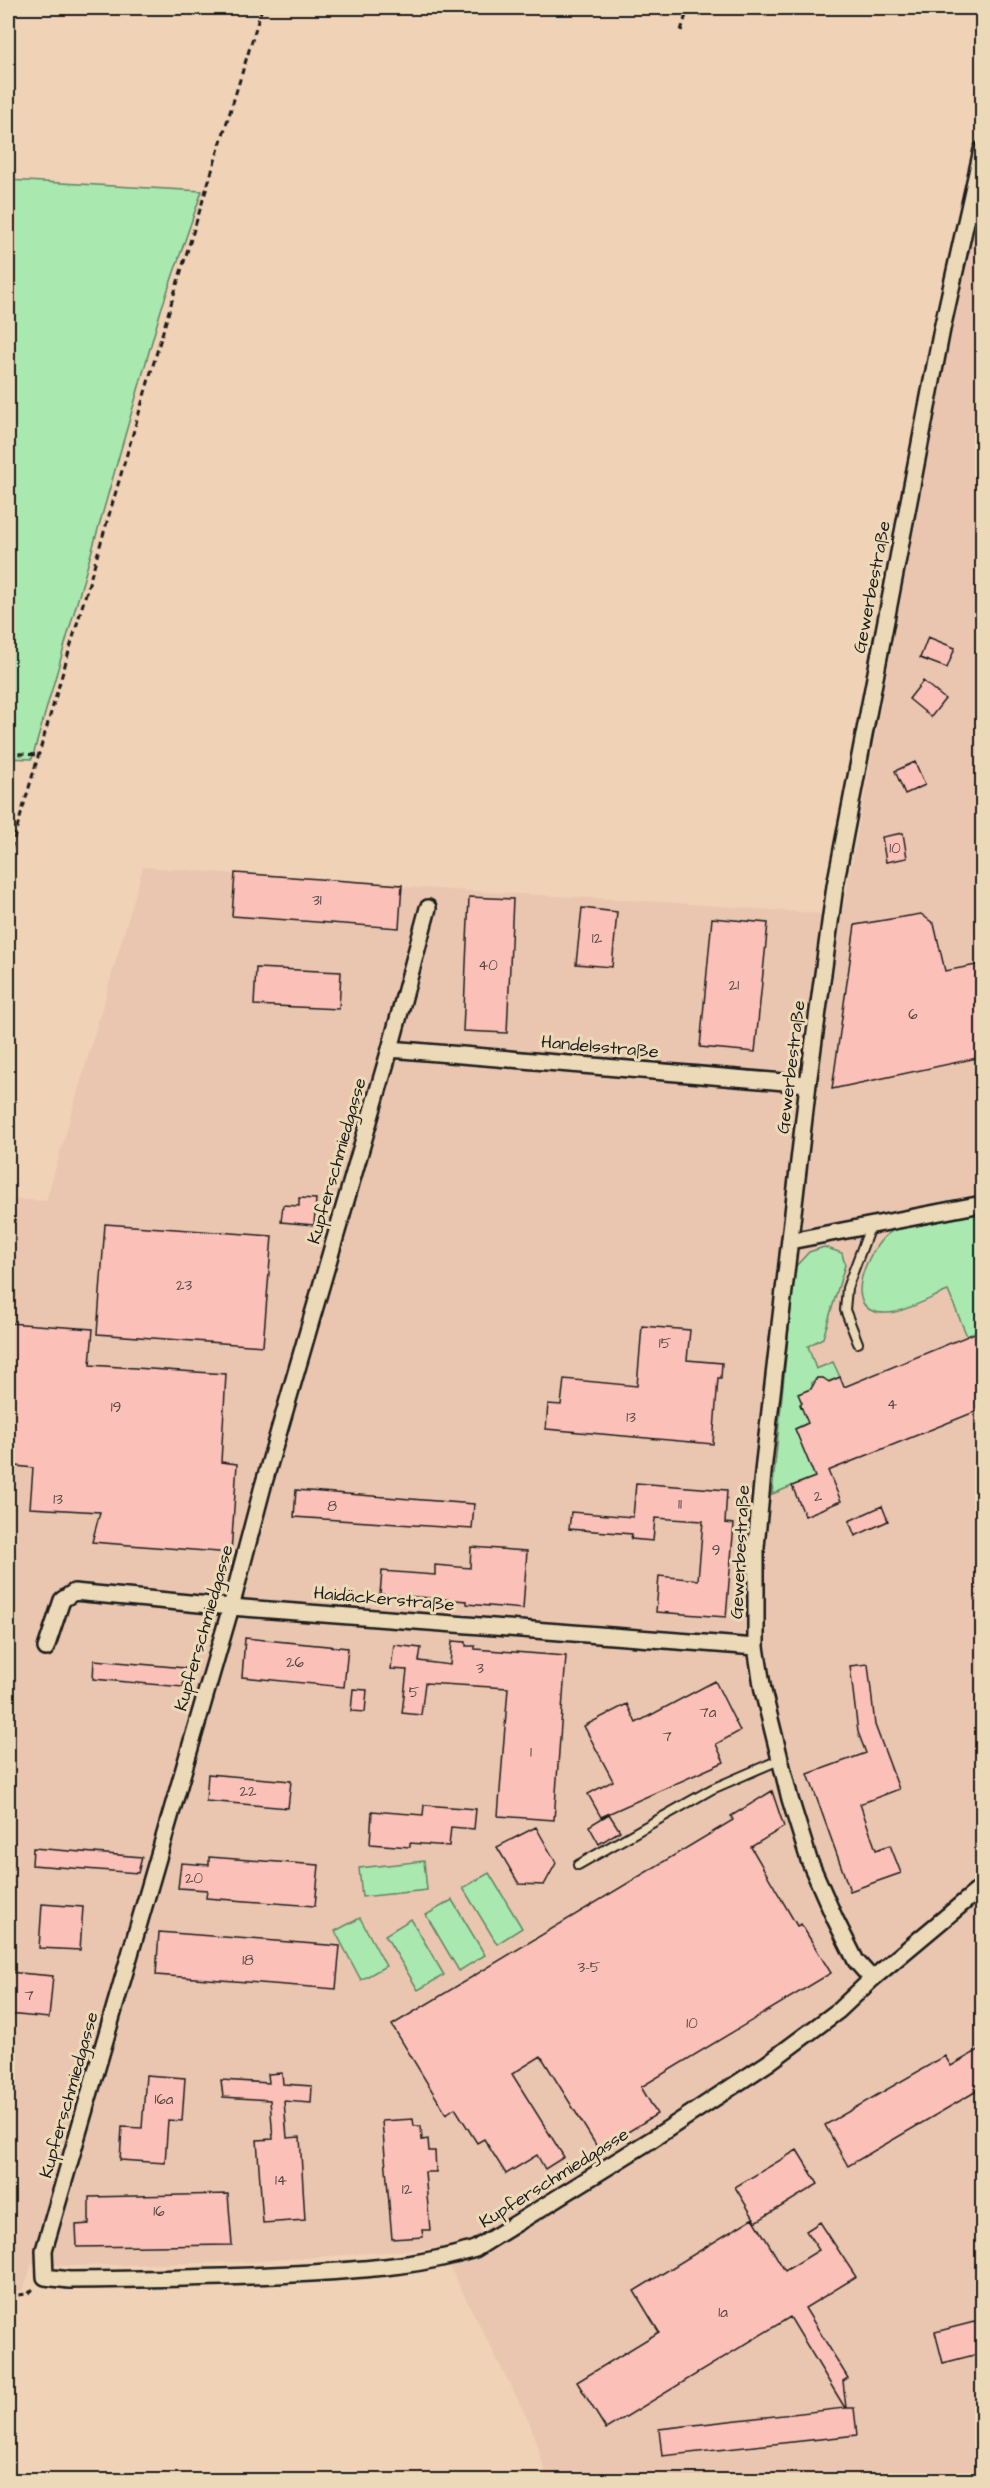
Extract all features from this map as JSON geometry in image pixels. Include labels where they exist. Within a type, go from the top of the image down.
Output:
[{"type":"street","name":"Gewerbestraße","points":[[872,1979],[856,1961],[809,1860],[779,1760],[756,1647],[756,1546],[766,1440],[808,1084],[835,886],[942,328],[982,150]]},
{"type":"street","name":"Kupferschmiedgasse","points":[[428,908],[390,1049],[263,1486],[231,1607],[44,2250],[45,2277],[69,2280],[217,2279],[348,2271],[447,2259],[475,2249],[651,2140],[768,2063],[838,2011],[872,1979],[982,1887]]},
{"type":"street","name":"Handelsstraße","points":[[390,1049],[808,1084]]},
{"type":"street","points":[[790,1241],[982,1204]]},
{"type":"street","name":"Haidäckerstraße","points":[[46,1648],[62,1600],[74,1592],[231,1607],[756,1647]]},
{"type":"lane","points":[[858,1343],[845,1310],[847,1288],[870,1227]]},
{"type":"lane","points":[[578,1865],[712,1789],[779,1760]]},
{"type":"path","points":[[8,859],[171,304],[262,8]]},
{"type":"path","points":[[681,31],[688,8]]},
{"type":"path","points":[[8,753],[38,755]]},
{"type":"path","points":[[8,2296],[28,2294],[45,2277]]},
{"type":"shaded area","points":[[982,194],[982,2480],[548,2480],[530,2424],[440,2248],[248,2262],[69,2266],[32,2263],[23,2291],[8,2291],[8,1199],[46,1201],[143,867],[420,888],[842,915],[952,322]]},
{"type":"green space","points":[[8,180],[202,191],[161,310],[32,759],[8,758]]},
{"type":"green space","points":[[982,1213],[982,1330],[967,1336],[948,1291],[909,1308],[887,1313],[872,1311],[863,1303],[860,1291],[867,1263],[883,1238],[892,1231]]},
{"type":"green space","points":[[824,1247],[842,1253],[845,1265],[823,1338],[808,1346],[816,1369],[833,1362],[840,1377],[827,1382],[823,1378],[817,1378],[812,1382],[812,1388],[799,1394],[802,1403],[800,1405],[810,1422],[795,1429],[815,1477],[772,1494],[795,1267],[809,1252]]},
{"type":"green space","points":[[424,1861],[427,1890],[362,1897],[359,1868]]},
{"type":"green space","points":[[489,1873],[522,1928],[497,1944],[463,1888]]},
{"type":"green space","points":[[452,1900],[485,1955],[459,1971],[426,1915]]},
{"type":"green space","points":[[360,1918],[386,1966],[361,1980],[335,1931]]},
{"type":"green space","points":[[411,1919],[444,1975],[418,1990],[385,1935]]},
{"type":"building","points":[[928,637],[955,648],[947,668],[920,658]]},
{"type":"building","points":[[923,681],[945,699],[931,717],[909,699]]},
{"type":"building","points":[[915,762],[925,785],[905,794],[895,771]]},
{"type":"building","points":[[903,833],[907,858],[886,862],[882,837]]},
{"type":"building","points":[[235,873],[402,885],[399,928],[232,916]]},
{"type":"building","points":[[469,897],[513,899],[507,1033],[463,1031]]},
{"type":"building","points":[[582,908],[617,912],[612,967],[576,964]]},
{"type":"building","points":[[921,914],[934,924],[945,971],[982,964],[982,1057],[832,1089],[855,925]]},
{"type":"building","points":[[712,918],[768,923],[755,1052],[700,1047]]},
{"type":"building","points":[[256,968],[341,972],[339,1009],[254,1005]]},
{"type":"building","points":[[299,1198],[316,1199],[314,1225],[281,1222],[283,1205],[299,1206]]},
{"type":"building","points":[[105,1224],[272,1236],[263,1346],[97,1334]]},
{"type":"building","points":[[8,1323],[93,1329],[90,1365],[226,1374],[221,1462],[237,1464],[231,1553],[92,1542],[100,1512],[30,1508],[33,1468],[8,1465]]},
{"type":"building","points":[[642,1326],[690,1330],[687,1360],[722,1363],[721,1378],[718,1378],[713,1444],[546,1429],[548,1404],[561,1405],[564,1379],[637,1386]]},
{"type":"building","points":[[982,1330],[982,1409],[828,1471],[841,1501],[805,1516],[792,1486],[815,1477],[795,1429],[808,1423],[798,1394],[811,1389],[817,1378],[823,1378],[829,1382],[840,1377],[844,1387]]},
{"type":"building","points":[[636,1483],[727,1490],[725,1523],[734,1524],[726,1617],[656,1612],[659,1576],[698,1580],[703,1521],[655,1518],[653,1541],[631,1539],[632,1534],[569,1529],[571,1512],[633,1517]]},
{"type":"building","points":[[296,1490],[474,1504],[472,1529],[294,1517]]},
{"type":"building","points":[[882,1506],[888,1521],[855,1536],[849,1521]]},
{"type":"building","points":[[471,1547],[527,1551],[523,1609],[467,1604],[467,1601],[380,1594],[382,1571],[435,1575],[435,1565],[470,1568]]},
{"type":"building","points":[[245,1638],[348,1648],[344,1687],[242,1677]]},
{"type":"building","points":[[452,1641],[466,1642],[466,1646],[475,1646],[475,1649],[566,1656],[554,1820],[498,1816],[508,1688],[425,1683],[421,1715],[402,1713],[407,1670],[391,1669],[394,1645],[421,1648],[419,1661],[450,1665]]},
{"type":"building","points":[[94,1660],[185,1668],[183,1687],[93,1679]]},
{"type":"building","points":[[868,1664],[875,1725],[899,1789],[860,1804],[876,1850],[890,1845],[901,1873],[850,1891],[808,1774],[866,1753],[858,1732],[850,1666]]},
{"type":"building","points":[[715,1681],[740,1731],[716,1744],[724,1762],[601,1817],[588,1794],[613,1781],[584,1726],[627,1704],[636,1723]]},
{"type":"building","points":[[353,1689],[367,1690],[365,1712],[351,1711]]},
{"type":"building","points":[[208,1774],[291,1781],[288,1808],[206,1801]]},
{"type":"building","points":[[772,1791],[784,1827],[751,1847],[797,1926],[801,1924],[831,1973],[641,2087],[657,2114],[599,2150],[541,2056],[512,2074],[564,2157],[545,2169],[537,2155],[506,2174],[484,2139],[477,2143],[455,2108],[446,2114],[392,2025],[733,1820],[731,1816]]},
{"type":"building","points":[[424,1805],[476,1809],[474,1829],[451,1827],[449,1846],[410,1843],[410,1847],[370,1844],[372,1811],[423,1815]]},
{"type":"building","points":[[609,1814],[620,1831],[599,1844],[589,1826]]},
{"type":"building","points":[[536,1827],[556,1863],[544,1885],[519,1884],[497,1847]]},
{"type":"building","points":[[33,1848],[142,1857],[138,1873],[32,1865]]},
{"type":"building","points":[[209,1857],[319,1865],[315,1906],[206,1898],[207,1890],[178,1888],[181,1863],[209,1865]]},
{"type":"building","points":[[42,1904],[83,1907],[80,1950],[39,1948]]},
{"type":"building","points":[[159,1932],[340,1946],[336,1989],[156,1975]]},
{"type":"building","points":[[8,1972],[53,1976],[49,2018],[8,2014]]},
{"type":"building","points":[[982,2048],[982,2088],[848,2166],[825,2125],[945,2056],[951,2066]]},
{"type":"building","points":[[282,2073],[283,2084],[312,2086],[311,2103],[284,2101],[287,2138],[300,2137],[305,2220],[263,2223],[257,2140],[273,2139],[270,2100],[223,2097],[221,2080],[269,2083],[268,2074]]},
{"type":"building","points":[[146,2075],[185,2078],[182,2121],[168,2120],[165,2163],[120,2160],[122,2127],[142,2128]]},
{"type":"building","points":[[413,2119],[414,2126],[421,2126],[422,2140],[428,2139],[429,2151],[435,2151],[436,2172],[425,2172],[430,2230],[422,2230],[423,2237],[392,2239],[382,2121]]},
{"type":"building","points":[[797,2150],[818,2184],[756,2222],[735,2187]]},
{"type":"building","points":[[228,2194],[232,2245],[77,2247],[76,2225],[89,2224],[89,2197]]},
{"type":"building","points":[[753,2218],[785,2271],[819,2250],[806,2231],[820,2222],[856,2277],[805,2308],[848,2378],[843,2381],[846,2408],[854,2408],[857,2435],[662,2456],[659,2429],[845,2408],[790,2317],[606,2429],[577,2382],[659,2332],[634,2291]]},
{"type":"building","points":[[982,2320],[982,2353],[943,2363],[935,2332]]}]
